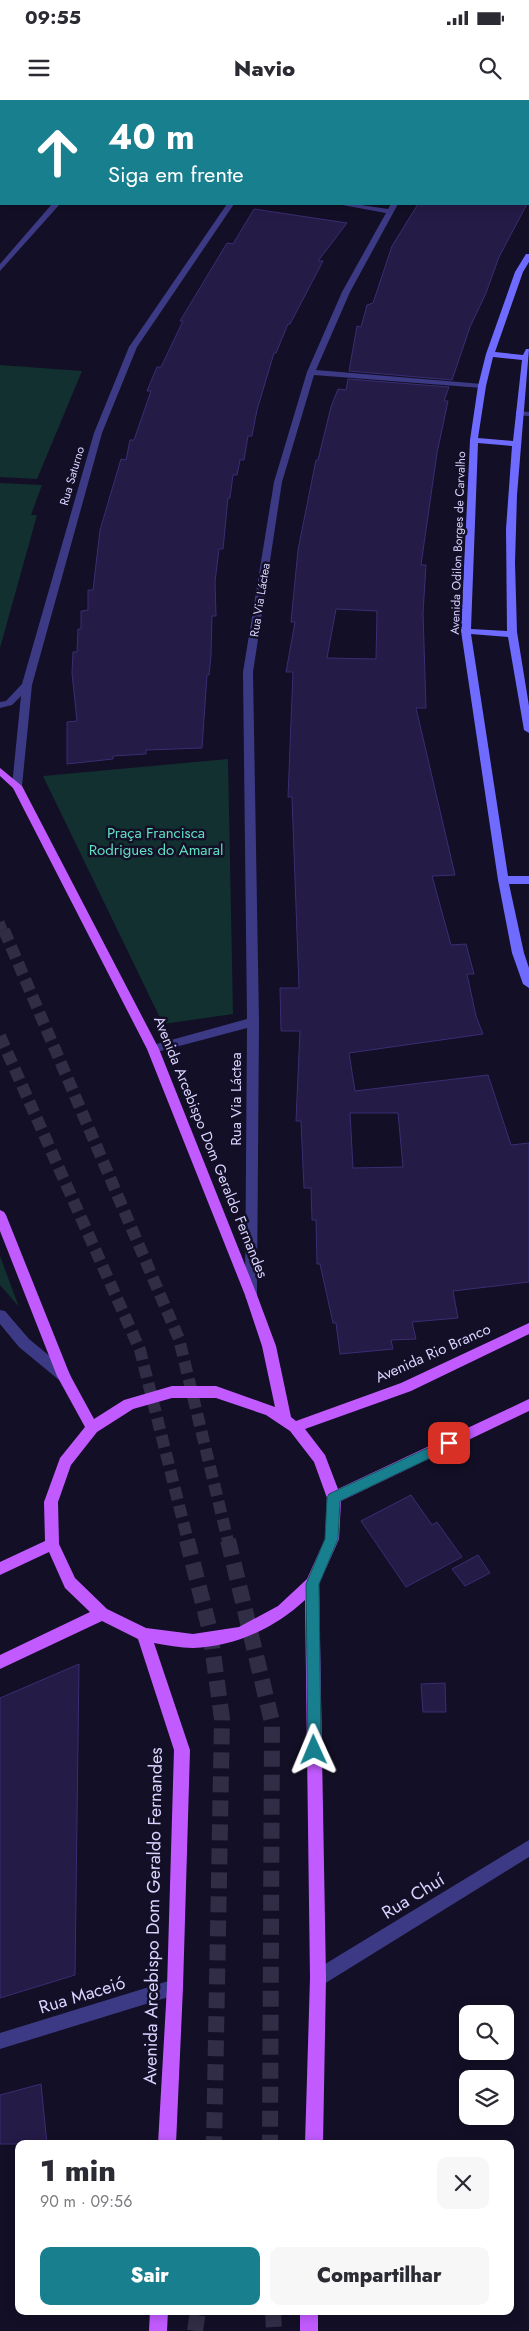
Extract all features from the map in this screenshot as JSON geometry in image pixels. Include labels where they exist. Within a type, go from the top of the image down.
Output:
[{"type":"main road","name":"Avenida Arcebispo Dom Geraldo Fernandes","points":[[0,771],[17,786],[153,1049],[251,1295],[269,1346],[290,1424]]},
{"type":"main road","points":[[0,1215],[64,1376],[92,1428]]},
{"type":"main road","name":"Avenida Rio Branco","points":[[290,1424],[406,1388],[529,1328]]},
{"type":"main road","points":[[172,1392],[216,1392],[271,1411],[290,1424],[320,1459],[334,1498],[332,1539],[312,1584],[283,1611],[241,1633],[193,1642],[144,1635],[102,1614],[70,1583],[52,1544],[51,1502],[65,1462],[92,1428],[129,1404],[172,1392]]},
{"type":"main road","points":[[334,1498],[529,1405]]},
{"type":"main road","points":[[0,1569],[52,1544]]},
{"type":"main road","points":[[312,1584],[318,1978],[314,2140]]},
{"type":"main road","points":[[0,1662],[102,1614]]},
{"type":"main road","name":"Avenida Arcebispo Dom Geraldo Fernandes","points":[[144,1635],[182,1750],[168,2140]]},
{"type":"main road","points":[[158,2331],[159,2315]]},
{"type":"main road","points":[[309,2315],[309,2331]]},
{"type":"street","points":[[0,268],[55,205]]},
{"type":"street","name":"Rua Saturno","points":[[17,786],[27,685],[98,434],[134,347],[229,205]]},
{"type":"street","points":[[358,205],[392,207]]},
{"type":"street","name":"Rua Via Láctea","points":[[251,1295],[253,1022],[248,672],[278,482],[311,372],[346,292],[392,207]]},
{"type":"street","name":"Avenida Odilon Borges de Carvalho","points":[[529,256],[519,272],[490,354],[482,386],[474,440],[466,631],[503,880],[518,953],[529,984]]},
{"type":"street","points":[[490,354],[528,355],[524,413],[516,444],[510,566],[512,634],[529,730]]},
{"type":"street","points":[[311,372],[482,386]]},
{"type":"street","points":[[474,440],[516,444]]},
{"type":"street","points":[[466,631],[512,634]]},
{"type":"street","points":[[0,705],[9,702],[27,685]]},
{"type":"street","points":[[503,880],[529,880]]},
{"type":"street","name":"Rua Via Láctea","points":[[153,1049],[253,1022]]},
{"type":"street","points":[[0,1315],[24,1343],[64,1376]]},
{"type":"street","name":"Rua Chuí","points":[[318,1978],[529,1848]]},
{"type":"street","name":"Rua Maceió","points":[[0,2041],[175,1987]]},
{"type":"green space","points":[[0,365],[82,371],[37,479],[0,477]]},
{"type":"green space","points":[[0,483],[42,485],[31,515],[37,515],[0,648]]},
{"type":"green space","name":"Praça Francisca Rodrigues do Amaral","points":[[228,759],[233,1014],[163,1024],[43,776]]},
{"type":"green space","points":[[0,1256],[19,1307],[0,1285]]},
{"type":"building","points":[[417,205],[526,205],[499,257],[486,293],[470,327],[452,380],[349,371],[357,326],[361,327],[367,305],[373,303],[392,246]]},
{"type":"building","points":[[254,209],[347,223],[318,261],[323,261],[290,324],[288,324],[276,353],[274,353],[257,410],[252,436],[248,436],[244,460],[240,460],[237,475],[233,475],[230,498],[228,498],[223,549],[219,549],[215,582],[216,616],[212,616],[211,656],[209,675],[207,675],[202,748],[146,750],[146,754],[113,756],[113,759],[67,764],[67,722],[77,721],[72,673],[73,652],[77,652],[78,629],[81,629],[81,611],[88,610],[88,590],[93,590],[100,530],[121,459],[126,460],[130,440],[134,440],[151,391],[147,391],[157,367],[161,367],[183,321],[180,321],[227,243],[233,244]]},
{"type":"building","points":[[348,379],[449,387],[444,401],[448,401],[437,453],[421,565],[426,565],[423,613],[426,708],[416,708],[455,875],[432,876],[451,945],[466,944],[474,974],[467,974],[476,1016],[483,1034],[349,1053],[355,1091],[488,1075],[511,1145],[529,1143],[529,1282],[453,1291],[458,1318],[412,1322],[416,1339],[391,1340],[393,1349],[340,1354],[336,1323],[333,1323],[320,1264],[317,1264],[316,1220],[312,1220],[311,1188],[304,1188],[301,1121],[296,1121],[300,1031],[281,1031],[280,988],[299,988],[292,797],[288,797],[293,672],[286,672],[295,622],[291,622],[298,550],[316,460],[318,460],[331,407],[338,389],[346,390]],"holes":[[[336,609],[377,611],[376,659],[327,658]],[[350,1113],[398,1113],[403,1167],[353,1168]]]},
{"type":"building","points":[[411,1495],[432,1525],[437,1522],[462,1557],[406,1587],[361,1521]]},
{"type":"building","points":[[478,1555],[490,1573],[465,1586],[452,1569]]},
{"type":"building","points":[[79,1664],[75,1975],[0,1998],[0,1698]]},
{"type":"building","points":[[445,1683],[446,1712],[423,1712],[421,1684]]},
{"type":"building","points":[[41,2084],[47,2140],[15,2140],[15,2144],[0,2144],[0,2095]]},
{"type":"tunnel","points":[[0,922],[4,932]]},
{"type":"tunnel","points":[[4,930],[179,1339],[228,1541]]},
{"type":"tunnel","points":[[0,1036],[140,1350],[188,1541]]},
{"type":"tunnel","points":[[187,1540],[210,1631],[222,1719],[214,2140]]},
{"type":"tunnel","points":[[228,1540],[272,1722],[270,2140]]},
{"type":"tunnel","points":[[195,2331],[197,2315]]},
{"type":"tunnel","points":[[273,2315],[274,2331]]},
{"type":"route","points":[[314,1750],[312,1584],[332,1539],[334,1498],[449,1443]]}]
